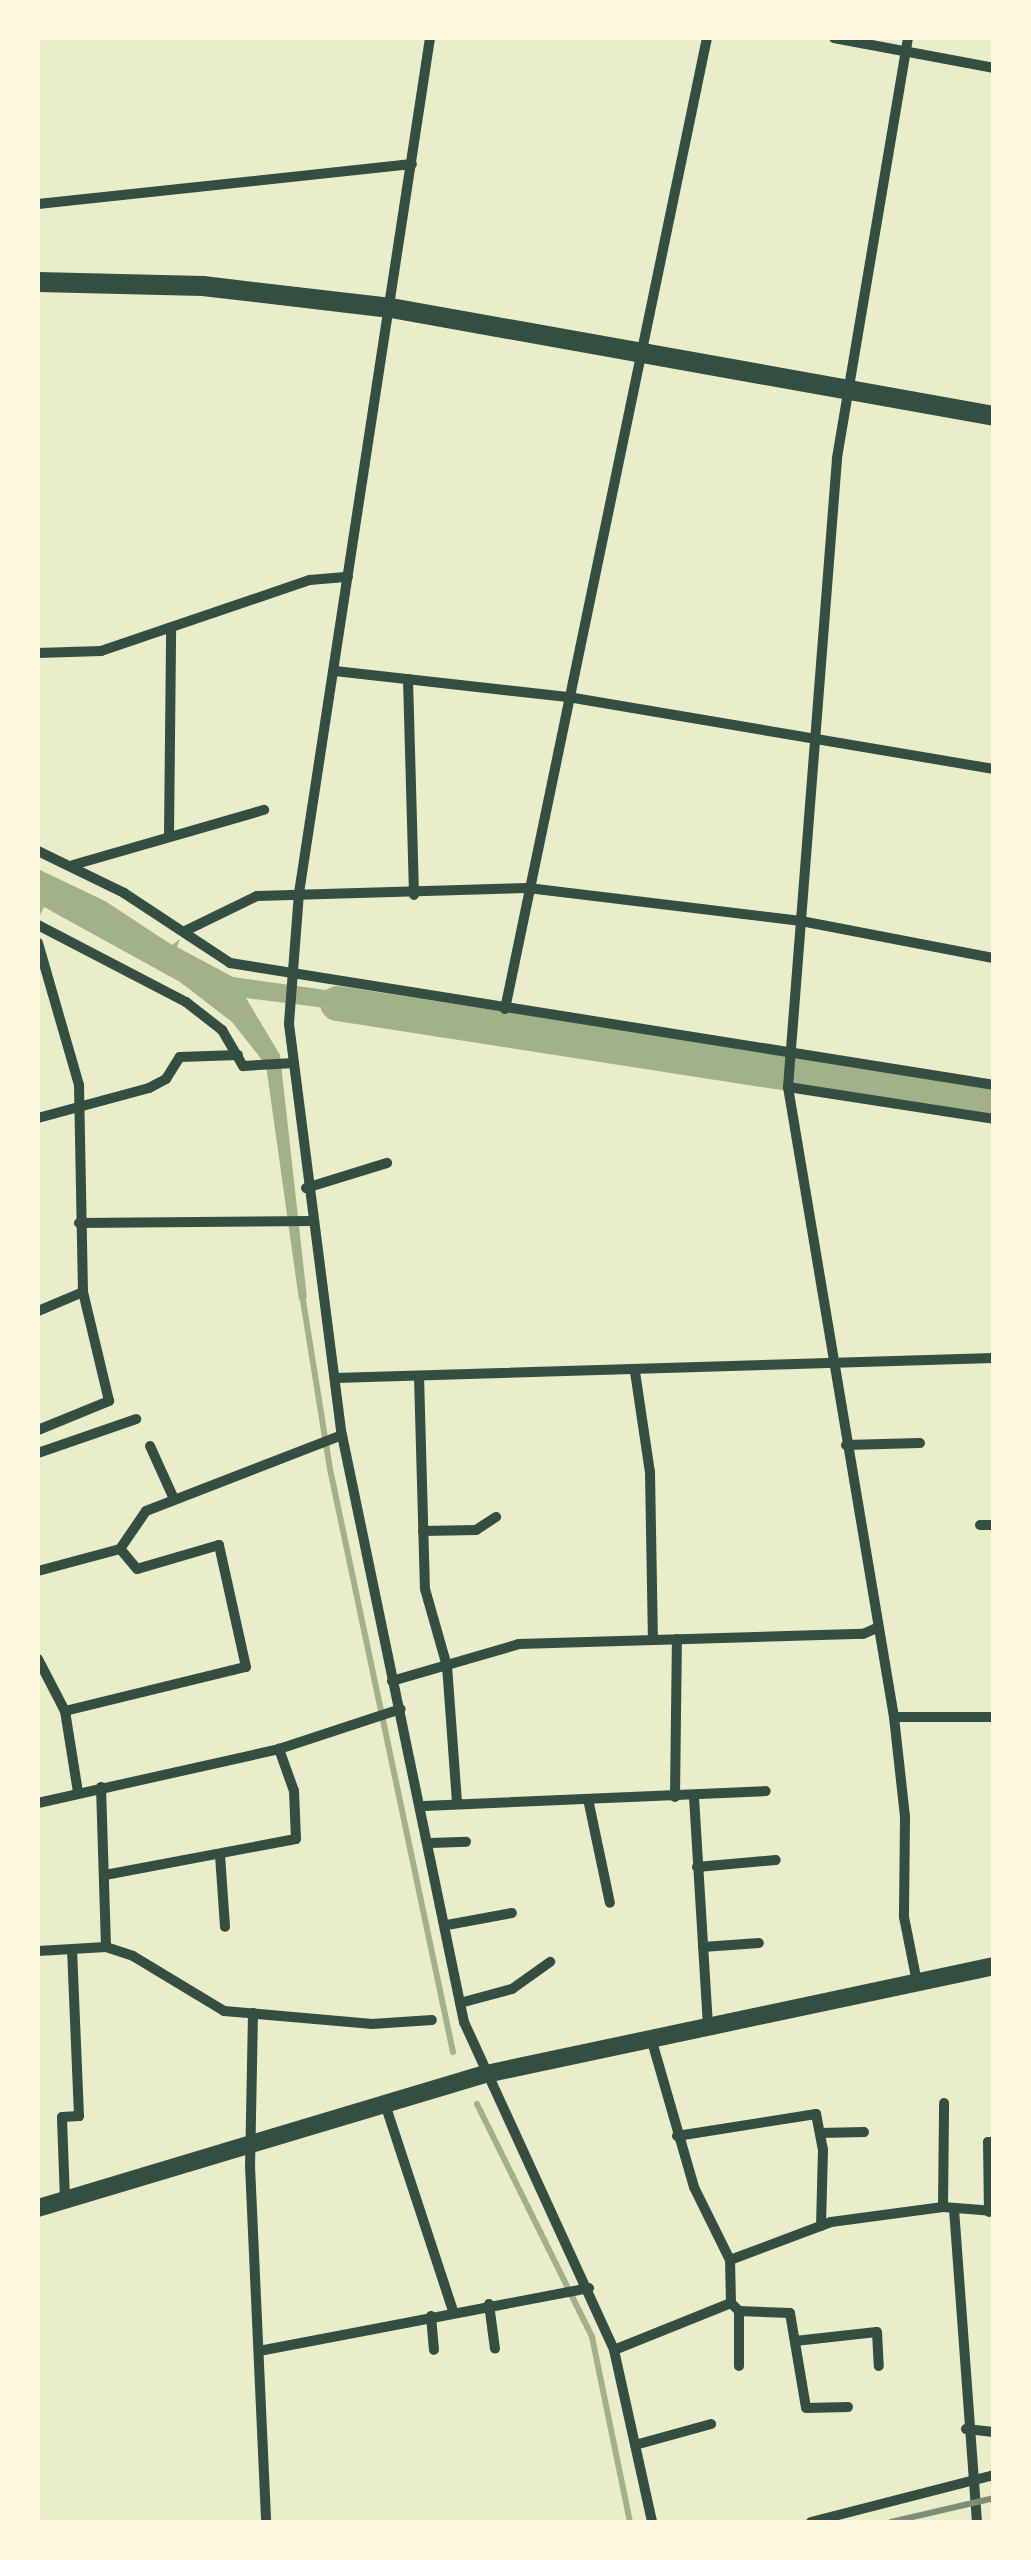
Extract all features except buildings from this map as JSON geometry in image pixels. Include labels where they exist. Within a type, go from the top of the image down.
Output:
[{"type":"main road","points":[[38,282],[202,286],[391,308],[994,416]]},
{"type":"main road","points":[[38,2208],[254,2140],[486,2074],[994,1966]]},
{"type":"street","points":[[430,38],[299,893],[290,977],[288,1064],[334,1378],[337,1437],[397,1710],[424,1806],[460,2003],[486,2074],[614,2350],[652,2522]]},
{"type":"street","points":[[505,1009],[568,697],[644,354],[706,38]]},
{"type":"street","points":[[834,38],[994,68]]},
{"type":"street","points":[[908,38],[848,389],[788,1084],[829,1360],[894,1717],[904,1817],[904,1917],[917,1982]]},
{"type":"street","points":[[38,204],[412,164]]},
{"type":"street","points":[[38,653],[101,651],[171,631],[310,580],[348,577]]},
{"type":"street","points":[[169,834],[171,631]]},
{"type":"street","points":[[335,670],[568,697],[994,769]]},
{"type":"street","points":[[408,679],[414,895]]},
{"type":"street","points":[[73,865],[169,834],[264,810]]},
{"type":"street","points":[[38,851],[73,865],[185,932],[230,964],[290,977],[994,1085]]},
{"type":"street","points":[[185,932],[257,896],[414,895],[528,888],[802,921],[994,958]]},
{"type":"street","points":[[38,925],[186,1002],[222,1030],[243,1066],[288,1064]]},
{"type":"street","points":[[38,943],[79,1086],[78,1223],[84,1292],[109,1401],[38,1430]]},
{"type":"street","points":[[38,1118],[79,1110],[166,1079],[180,1056],[238,1056]]},
{"type":"street","points":[[788,1084],[994,1118]]},
{"type":"street","points":[[306,1188],[387,1163]]},
{"type":"street","points":[[78,1223],[308,1221]]},
{"type":"street","points":[[38,1311],[84,1292]]},
{"type":"street","points":[[334,1378],[635,1372],[829,1360],[994,1358]]},
{"type":"street","points":[[635,1372],[650,1472],[654,1640]]},
{"type":"street","points":[[419,1376],[425,1589],[447,1666],[457,1804]]},
{"type":"street","points":[[38,1453],[136,1418]]},
{"type":"street","points":[[38,1571],[120,1549],[146,1511],[337,1437]]},
{"type":"street","points":[[846,1445],[920,1443]]},
{"type":"street","points":[[150,1446],[174,1500]]},
{"type":"street","points":[[423,1530],[476,1530],[496,1517]]},
{"type":"street","points":[[980,1525],[994,1525]]},
{"type":"street","points":[[65,1711],[246,1667],[219,1545],[137,1569],[120,1549]]},
{"type":"street","points":[[392,1681],[519,1644],[864,1634],[880,1627]]},
{"type":"street","points":[[675,1797],[677,1640]]},
{"type":"street","points":[[38,1659],[65,1711],[78,1792]]},
{"type":"street","points":[[38,1803],[279,1750],[397,1710]]},
{"type":"street","points":[[894,1717],[994,1716]]},
{"type":"street","points":[[105,1876],[296,1838],[294,1792],[279,1750]]},
{"type":"street","points":[[101,1788],[106,1947]]},
{"type":"street","points":[[424,1806],[766,1790]]},
{"type":"street","points":[[694,1796],[708,2025]]},
{"type":"street","points":[[588,1800],[610,1903]]},
{"type":"street","points":[[431,1844],[466,1842]]},
{"type":"street","points":[[220,1855],[225,1928]]},
{"type":"street","points":[[697,1867],[776,1860]]},
{"type":"street","points":[[447,1926],[512,1913]]},
{"type":"street","points":[[703,1947],[758,1943]]},
{"type":"street","points":[[38,1951],[106,1947],[133,1956],[194,1998],[252,2013],[372,2024],[432,2020]]},
{"type":"street","points":[[65,2200],[62,2117],[80,2116],[72,1950]]},
{"type":"street","points":[[460,2003],[512,1990],[550,1962]]},
{"type":"street","points":[[252,2013],[266,2522]]},
{"type":"street","points":[[651,2037],[676,2136],[730,2260],[739,2366]]},
{"type":"street","points":[[385,2103],[454,2311]]},
{"type":"street","points":[[944,2103],[948,2208],[977,2522]]},
{"type":"street","points":[[676,2136],[816,2114],[820,2132],[820,2226]]},
{"type":"street","points":[[820,2132],[864,2132]]},
{"type":"street","points":[[730,2260],[820,2226],[948,2208],[992,2212],[988,2142],[994,2142]]},
{"type":"street","points":[[260,2351],[586,2288]]},
{"type":"street","points":[[490,2304],[494,2350]]},
{"type":"street","points":[[614,2350],[735,2307],[790,2313],[806,2408],[848,2407]]},
{"type":"street","points":[[431,2316],[434,2350]]},
{"type":"street","points":[[795,2341],[877,2332],[879,2366]]},
{"type":"street","points":[[635,2445],[711,2424]]},
{"type":"street","points":[[966,2429],[994,2432]]},
{"type":"street","points":[[810,2522],[994,2475]]},
{"type":"shaded area","points":[[38,869],[105,901],[172,945],[180,939],[177,947],[233,977],[383,998],[381,1015],[246,998],[280,1055],[307,1298],[299,1300],[266,1065],[232,1022],[180,982],[44,907],[38,919]]},
{"type":"waterway","points":[[337,1003],[994,1105]]},
{"type":"waterway","points":[[302,1294],[330,1469],[453,2052]]},
{"type":"waterway","points":[[477,2104],[592,2337],[630,2522]]},
{"type":"railway","points":[[891,2522],[994,2498]]}]
